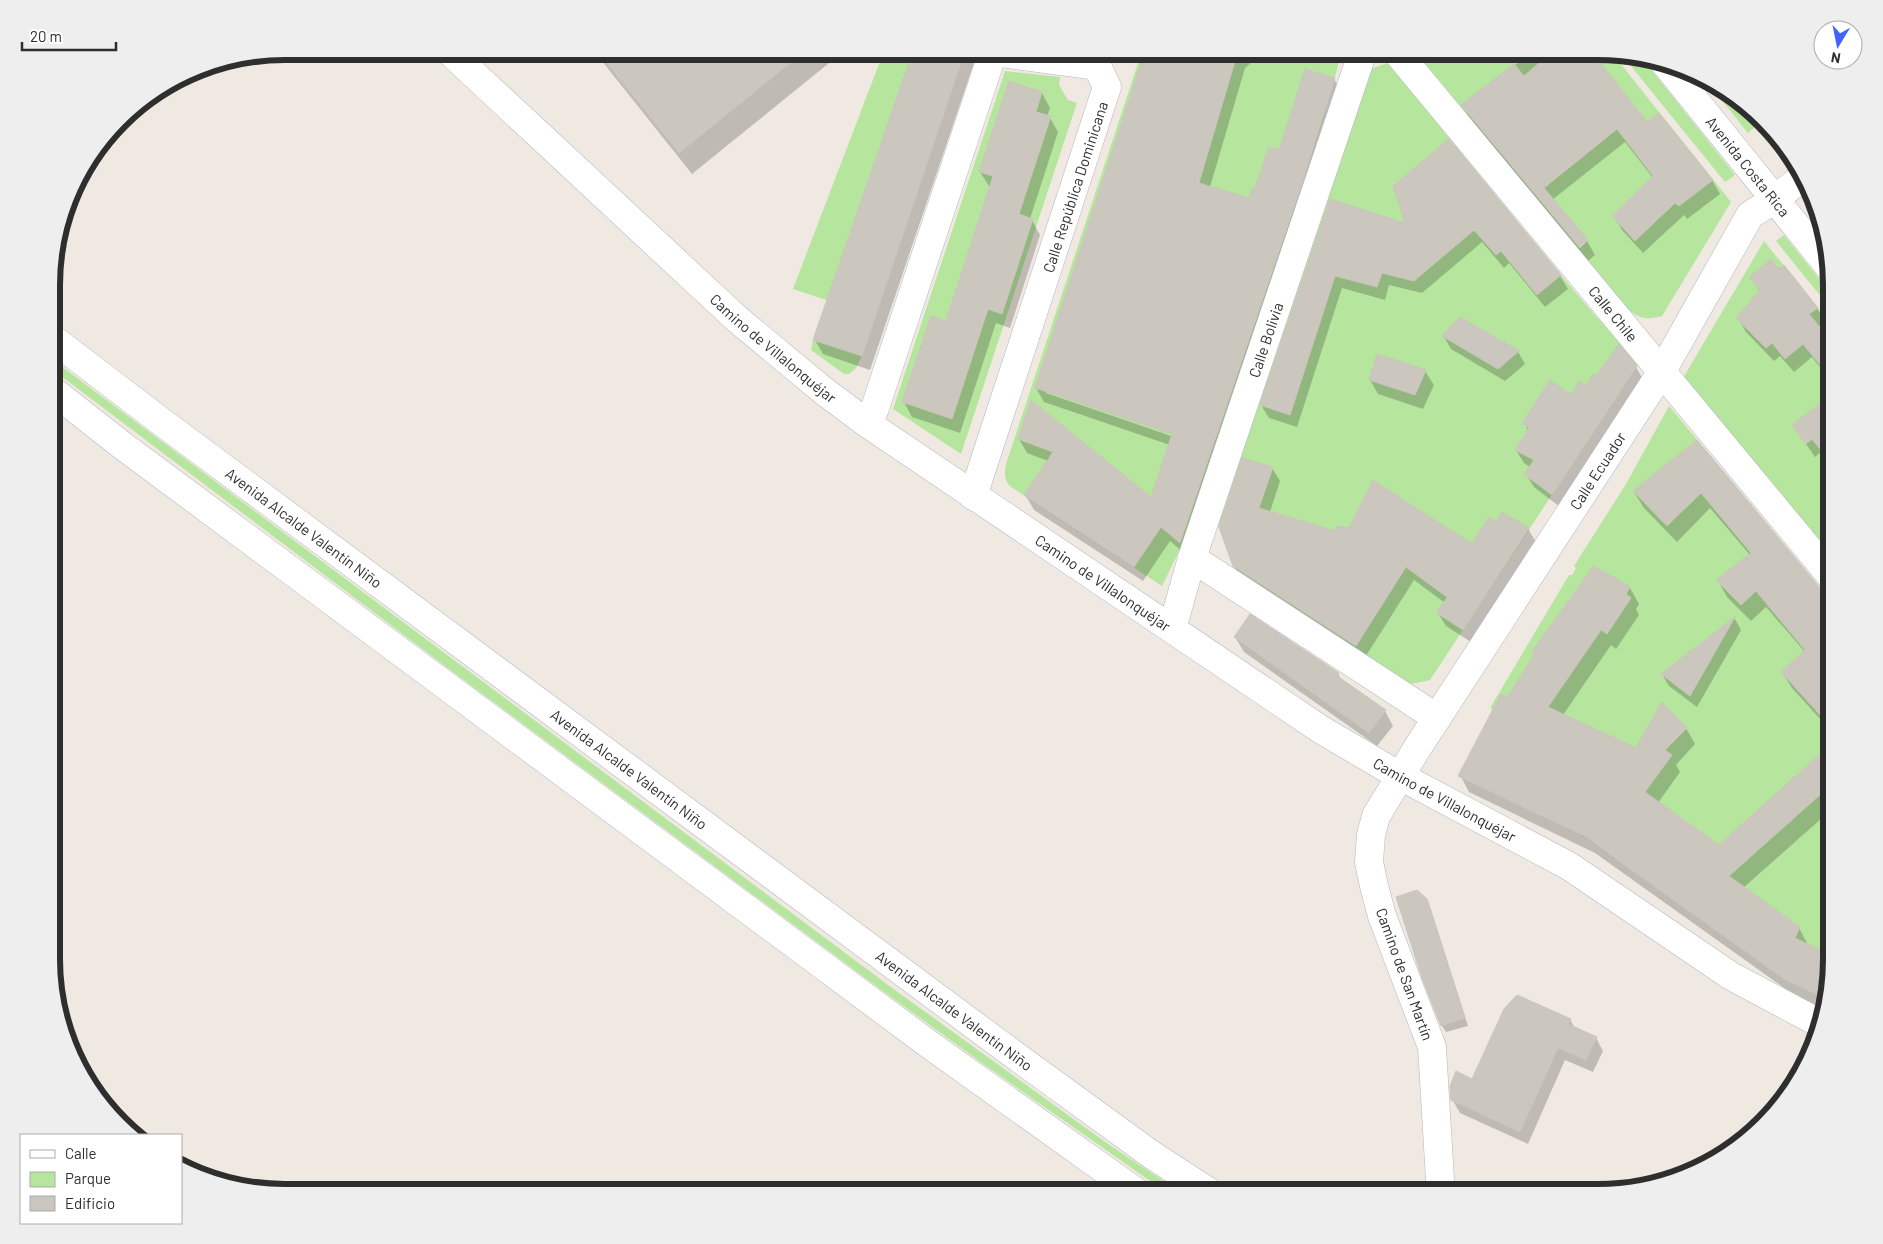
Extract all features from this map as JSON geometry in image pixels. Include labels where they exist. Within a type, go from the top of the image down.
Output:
[{"type":"street","name":"Camino de Villalonquéjar","points":[[459,60],[738,320],[868,424],[1320,729],[1400,776],[1569,866],[1731,976],[1814,1020]]},
{"type":"street","name":"Calle República Dominicana","points":[[868,424],[875,408],[990,60]]},
{"type":"street","name":"Calle República Dominicana","points":[[973,496],[1107,87],[1097,66],[1052,60]]},
{"type":"street","name":"Calle Bolivia","points":[[1172,629],[1192,558],[1360,60]]},
{"type":"street","name":"Calle Chile","points":[[1403,60],[1823,566]]},
{"type":"street","name":"Avenida Costa Rica","points":[[1673,73],[1821,257]]},
{"type":"street","name":"Calle Ecuador","points":[[1400,776],[1661,373],[1750,215],[1798,181]]},
{"type":"street","name":"Avenida Alcalde Valentín Niño","points":[[60,344],[163,423],[1013,1054],[1197,1184]]},
{"type":"street","points":[[60,397],[922,1039],[1125,1184]]},
{"type":"street","points":[[1192,558],[1437,718]]},
{"type":"street","name":"Camino de San Martín","points":[[1400,776],[1376,816],[1371,835],[1369,862],[1382,916],[1432,1047],[1440,1180]]},
{"type":"green space","points":[[881,60],[962,60],[875,316],[793,289]]},
{"type":"green space","points":[[1139,60],[1340,60],[1323,120],[1252,341],[1182,545],[1162,586],[1011,487],[1007,483],[1005,473],[1008,456]]},
{"type":"green space","points":[[1422,60],[1618,61],[1731,202],[1662,316],[1643,318],[1626,308]]},
{"type":"green space","points":[[1628,62],[1648,66],[1735,175],[1725,182]]},
{"type":"green space","points":[[1388,63],[1580,298],[1638,364],[1430,680],[1411,684],[1233,567],[1218,525],[1370,69]]},
{"type":"green space","points":[[1005,71],[1060,77],[1059,85],[1068,100],[1077,103],[961,454],[893,409]]},
{"type":"green space","points":[[1717,94],[1735,106],[1756,126],[1748,133]]},
{"type":"green space","points":[[1784,235],[1823,284],[1823,299],[1776,241]]},
{"type":"green space","points":[[1764,241],[1823,314],[1823,545],[1683,378]]},
{"type":"green space","points":[[813,340],[862,356],[856,368],[849,374],[844,374],[811,350]]},
{"type":"green space","points":[[60,365],[888,985],[1108,1144],[1168,1184],[1155,1184],[989,1068],[453,672],[60,375]]},
{"type":"green space","points":[[1669,406],[1823,591],[1823,974],[1820,996],[1776,973],[1800,927],[1729,876],[1690,911],[1584,837],[1507,798],[1493,710],[1490,708],[1569,575],[1572,575],[1576,568],[1574,566],[1626,484]]},
{"type":"building","points":[[604,60],[794,60],[679,153]]},
{"type":"building","points":[[910,60],[962,60],[862,356],[813,340]]},
{"type":"building","points":[[1142,60],[1235,60],[1199,183],[1249,198],[1252,188],[1255,188],[1269,147],[1279,150],[1305,69],[1335,78],[1302,184],[1180,543],[1161,527],[1134,567],[1024,495],[1053,452],[1018,439],[1031,400],[1151,497],[1172,434],[1035,388]]},
{"type":"building","points":[[1543,60],[1598,60],[1647,122],[1659,113],[1713,180],[1679,206],[1675,203],[1635,241],[1612,216],[1653,176],[1617,129],[1544,188],[1588,240],[1580,248],[1461,105],[1514,64],[1524,76]]},
{"type":"building","points":[[1009,81],[1042,92],[1036,112],[1051,116],[1019,214],[1033,219],[1002,314],[988,309],[952,419],[902,402],[931,316],[946,321],[993,176],[979,172]]},
{"type":"building","points":[[1449,139],[1561,275],[1537,295],[1501,251],[1496,255],[1474,230],[1414,281],[1382,273],[1377,287],[1335,276],[1290,415],[1260,405],[1330,199],[1405,223],[1393,186]]},
{"type":"building","points":[[1771,259],[1779,269],[1784,265],[1818,308],[1809,314],[1823,331],[1823,368],[1803,344],[1785,359],[1772,343],[1766,348],[1736,318],[1760,290],[1749,277]]},
{"type":"building","points":[[1460,317],[1519,351],[1498,369],[1442,336]]},
{"type":"building","points":[[1619,344],[1637,366],[1552,495],[1524,474],[1534,460],[1515,450],[1529,428],[1522,423],[1550,380],[1571,395],[1579,381],[1586,386],[1593,374],[1596,376]]},
{"type":"building","points":[[1377,354],[1426,370],[1415,395],[1369,380]]},
{"type":"building","points":[[1823,401],[1823,453],[1812,439],[1806,444],[1792,425]]},
{"type":"building","points":[[1697,440],[1823,591],[1823,718],[1781,672],[1805,650],[1756,591],[1741,605],[1716,580],[1751,553],[1701,493],[1667,526],[1633,491]]},
{"type":"building","points":[[1242,458],[1273,467],[1259,508],[1335,531],[1337,526],[1349,528],[1373,480],[1472,544],[1489,517],[1496,522],[1502,512],[1529,528],[1463,630],[1437,613],[1447,597],[1406,567],[1356,646],[1233,566],[1219,527]]},
{"type":"building","points":[[1594,566],[1630,587],[1626,594],[1631,598],[1607,634],[1601,630],[1548,707],[1636,748],[1662,702],[1687,728],[1665,750],[1672,755],[1645,792],[1719,845],[1823,751],[1823,792],[1729,876],[1800,927],[1795,938],[1823,951],[1823,974],[1820,996],[1784,979],[1584,836],[1458,776],[1501,694],[1507,697],[1535,654],[1532,651]]},
{"type":"building","points":[[1250,614],[1339,673],[1337,676],[1386,710],[1369,733],[1234,637]]},
{"type":"building","points":[[1735,617],[1690,696],[1661,674]]},
{"type":"building","points":[[1417,890],[1427,899],[1465,1018],[1441,1026],[1422,978],[1396,897]]},
{"type":"building","points":[[1517,995],[1571,1019],[1568,1024],[1597,1037],[1586,1060],[1558,1048],[1520,1132],[1451,1100],[1450,1086],[1456,1071],[1472,1079],[1504,1009]]}]
